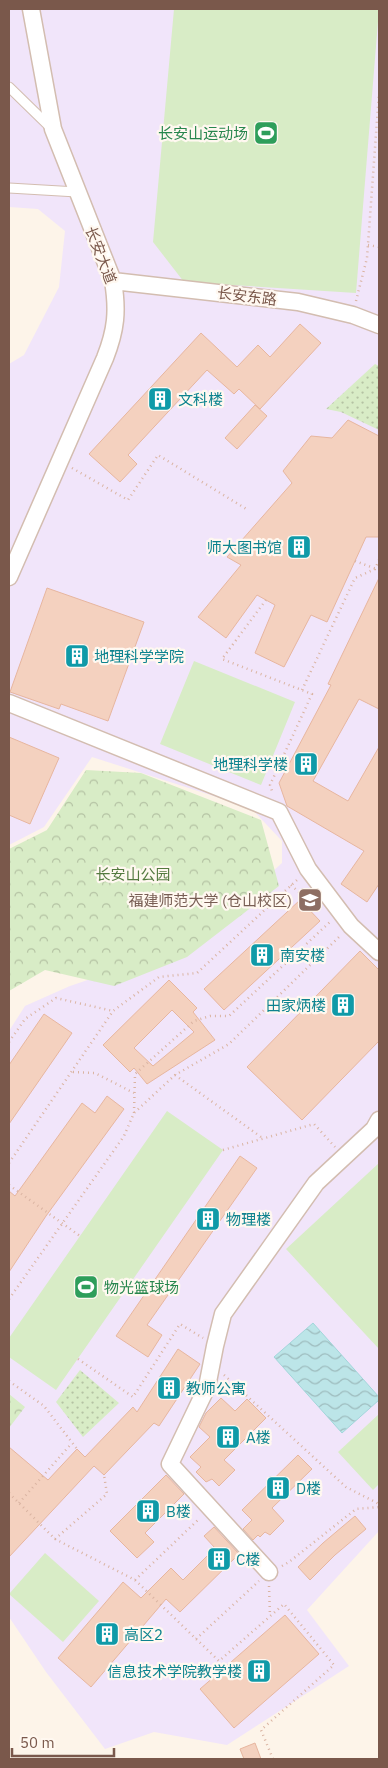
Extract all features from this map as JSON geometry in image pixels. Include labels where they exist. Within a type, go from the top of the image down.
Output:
[{"type":"street","name":"长安大道","points":[[9,577],[111,344],[117,316],[113,281],[53,129],[30,9]]},
{"type":"street","name":"长安东路","points":[[113,281],[298,302],[353,315],[379,325]]},
{"type":"street","points":[[9,703],[278,812],[308,869],[351,926],[379,952]]},
{"type":"street","points":[[269,1572],[170,1464],[208,1387],[211,1364],[224,1314],[316,1183],[374,1129],[379,1120]]},
{"type":"lane","points":[[9,87],[53,129]]},
{"type":"lane","points":[[9,188],[77,192]]},
{"type":"path","points":[[353,315],[367,258],[379,93]]},
{"type":"path","points":[[368,245],[379,247]]},
{"type":"path","points":[[61,461],[128,500],[158,455],[248,510]]},
{"type":"path","points":[[302,690],[355,578],[375,569],[379,560]]},
{"type":"path","points":[[355,561],[379,570]]},
{"type":"path","points":[[266,600],[222,659],[312,694],[270,785],[278,812]]},
{"type":"path","points":[[9,1163],[113,1011],[159,977],[197,973],[308,869]]},
{"type":"path","points":[[9,1299],[124,1136],[134,1113],[135,1074],[194,1022],[210,1016],[229,1016],[331,921],[291,885]]},
{"type":"path","points":[[134,1113],[175,1075],[229,1044],[351,926]]},
{"type":"path","points":[[9,1042],[25,1019],[56,998],[113,1011]]},
{"type":"path","points":[[73,1072],[95,1073],[134,1093]]},
{"type":"path","points":[[175,1075],[262,1138]]},
{"type":"path","points":[[223,1150],[314,1124],[344,1157]]},
{"type":"path","points":[[9,1185],[80,1236]]},
{"type":"path","points":[[78,1358],[133,1397],[180,1324],[215,1346]]},
{"type":"path","points":[[211,1364],[346,1488],[379,1506]]},
{"type":"path","points":[[9,1381],[44,1406],[77,1448]]},
{"type":"path","points":[[19,1503],[72,1443]]},
{"type":"path","points":[[55,1539],[107,1494],[104,1476]]},
{"type":"path","points":[[9,1493],[55,1539],[135,1580],[219,1661],[284,1604],[334,1665],[260,1730],[273,1759]]},
{"type":"path","points":[[196,1639],[269,1572],[289,1562],[356,1509],[379,1506]]},
{"type":"path","points":[[135,1580],[210,1508]]},
{"type":"path","points":[[269,1572],[270,1616]]},
{"type":"shaded area","name":"福建师范大学 (仓山校区)","points":[[9,9],[379,9],[379,1531],[307,1610],[349,1666],[227,1745],[154,1732],[105,1749],[46,1672],[9,1617],[9,1031],[25,1006],[70,986],[150,959],[200,937],[282,863],[282,841],[251,808],[92,757],[44,827],[9,845],[9,364],[24,355],[59,287],[65,231],[38,209],[9,207]]},
{"type":"green space","name":"长安山运动场","points":[[174,9],[379,9],[356,293],[184,282],[153,242]]},
{"type":"green space","points":[[375,364],[379,366],[379,430],[341,412],[326,409]]},
{"type":"green space","points":[[194,661],[295,702],[261,785],[160,744]]},
{"type":"green space","name":"长安山公园","points":[[86,770],[141,773],[261,820],[279,886],[187,957],[114,986],[45,970],[9,991],[9,849],[47,830]]},
{"type":"green space","name":"物光篮球场","points":[[167,1111],[223,1150],[56,1390],[9,1357],[9,1338]]},
{"type":"green space","points":[[379,1163],[379,1349],[286,1249]]},
{"type":"green space","points":[[80,1370],[119,1403],[83,1437],[56,1402]]},
{"type":"green space","points":[[9,1394],[25,1407],[9,1428]]},
{"type":"green space","points":[[379,1414],[379,1484],[373,1490],[338,1452]]},
{"type":"green space","points":[[45,1553],[99,1601],[63,1642],[9,1594]]},
{"type":"water","points":[[313,1323],[379,1397],[379,1400],[342,1433],[274,1357]]},
{"type":"building","name":"文科楼","points":[[300,324],[321,343],[260,409],[239,389],[234,394],[207,370],[128,455],[137,464],[120,482],[89,454],[201,333],[237,367],[258,345],[270,357]]},
{"type":"building","points":[[255,405],[267,416],[237,449],[225,438]]},
{"type":"building","name":"师大图书馆","points":[[348,420],[379,436],[379,537],[366,537],[327,622],[311,615],[284,667],[255,653],[275,605],[257,595],[226,638],[198,617],[241,565],[227,557],[292,483],[283,471],[311,436],[332,438]]},
{"type":"building","points":[[379,578],[379,709],[359,699],[313,781],[348,801],[379,747],[379,884],[367,902],[341,884],[364,851],[287,806],[279,783],[331,685],[328,684]]},
{"type":"building","name":"地理科学学院","points":[[47,588],[144,622],[108,721],[61,704],[59,709],[10,692]]},
{"type":"building","points":[[9,737],[59,758],[30,824],[9,815]]},
{"type":"building","name":"南安楼","points":[[300,900],[320,921],[224,1010],[204,989]]},
{"type":"building","name":"田家炳楼","points":[[360,951],[379,970],[379,1041],[302,1120],[247,1067]]},
{"type":"building","points":[[169,980],[197,1008],[193,1012],[215,1040],[147,1084],[134,1068],[130,1072],[103,1045]],"holes":[[[172,1010],[194,1032],[153,1066],[134,1048]]]},
{"type":"building","points":[[44,1014],[72,1033],[9,1124],[9,1065]]},
{"type":"building","points":[[107,1096],[124,1109],[46,1216],[9,1272],[9,1191],[15,1196],[82,1103],[95,1113]]},
{"type":"building","points":[[240,1156],[257,1168],[147,1325],[162,1335],[148,1357],[116,1336]]},
{"type":"building","points":[[178,1349],[200,1364],[159,1426],[154,1423],[104,1475],[94,1466],[9,1557],[9,1447],[48,1480],[77,1449],[85,1457],[133,1407],[137,1412]]},
{"type":"building","name":"A楼","points":[[221,1398],[235,1411],[247,1399],[266,1418],[224,1460],[235,1470],[219,1486],[212,1479],[206,1482],[196,1472],[201,1467],[190,1457],[210,1437],[199,1427],[206,1413]]},
{"type":"building","name":"D楼","points":[[298,1455],[312,1469],[272,1508],[284,1521],[270,1535],[265,1532],[253,1540],[243,1529],[252,1520],[242,1510]]},
{"type":"building","name":"B楼","points":[[166,1475],[184,1494],[145,1533],[154,1542],[137,1558],[110,1531]]},
{"type":"building","points":[[355,1516],[366,1529],[335,1555],[310,1580],[298,1567]]},
{"type":"building","name":"高区2","points":[[214,1527],[239,1554],[180,1612],[166,1599],[91,1687],[58,1658],[123,1582],[141,1598],[171,1568],[183,1580],[215,1548],[204,1536]]},
{"type":"building","name":"信息技术学院教学楼","points":[[285,1615],[319,1654],[234,1728],[200,1689]]},
{"type":"building","points":[[255,1743],[261,1759],[244,1759],[240,1749]]},
{"type":"place","name":"长安山运动场","points":[[266,133]]},
{"type":"place","name":"文科楼","points":[[160,399]]},
{"type":"place","name":"师大图书馆","points":[[299,547]]},
{"type":"place","name":"地理科学学院","points":[[77,656]]},
{"type":"place","name":"地理科学楼","points":[[306,764]]},
{"type":"place","name":"福建师范大学 (仓山校区)","points":[[310,900]]},
{"type":"place","name":"南安楼","points":[[262,955]]},
{"type":"place","name":"田家炳楼","points":[[343,1005]]},
{"type":"place","name":"物理楼","points":[[208,1219]]},
{"type":"place","name":"物光篮球场","points":[[86,1287]]},
{"type":"place","name":"教师公寓","points":[[169,1388]]},
{"type":"place","name":"A楼","points":[[228,1437]]},
{"type":"place","name":"D楼","points":[[278,1488]]},
{"type":"place","name":"B楼","points":[[148,1511]]},
{"type":"place","name":"C楼","points":[[219,1559]]},
{"type":"place","name":"高区2","points":[[107,1634]]},
{"type":"place","name":"信息技术学院教学楼","points":[[259,1671]]}]
